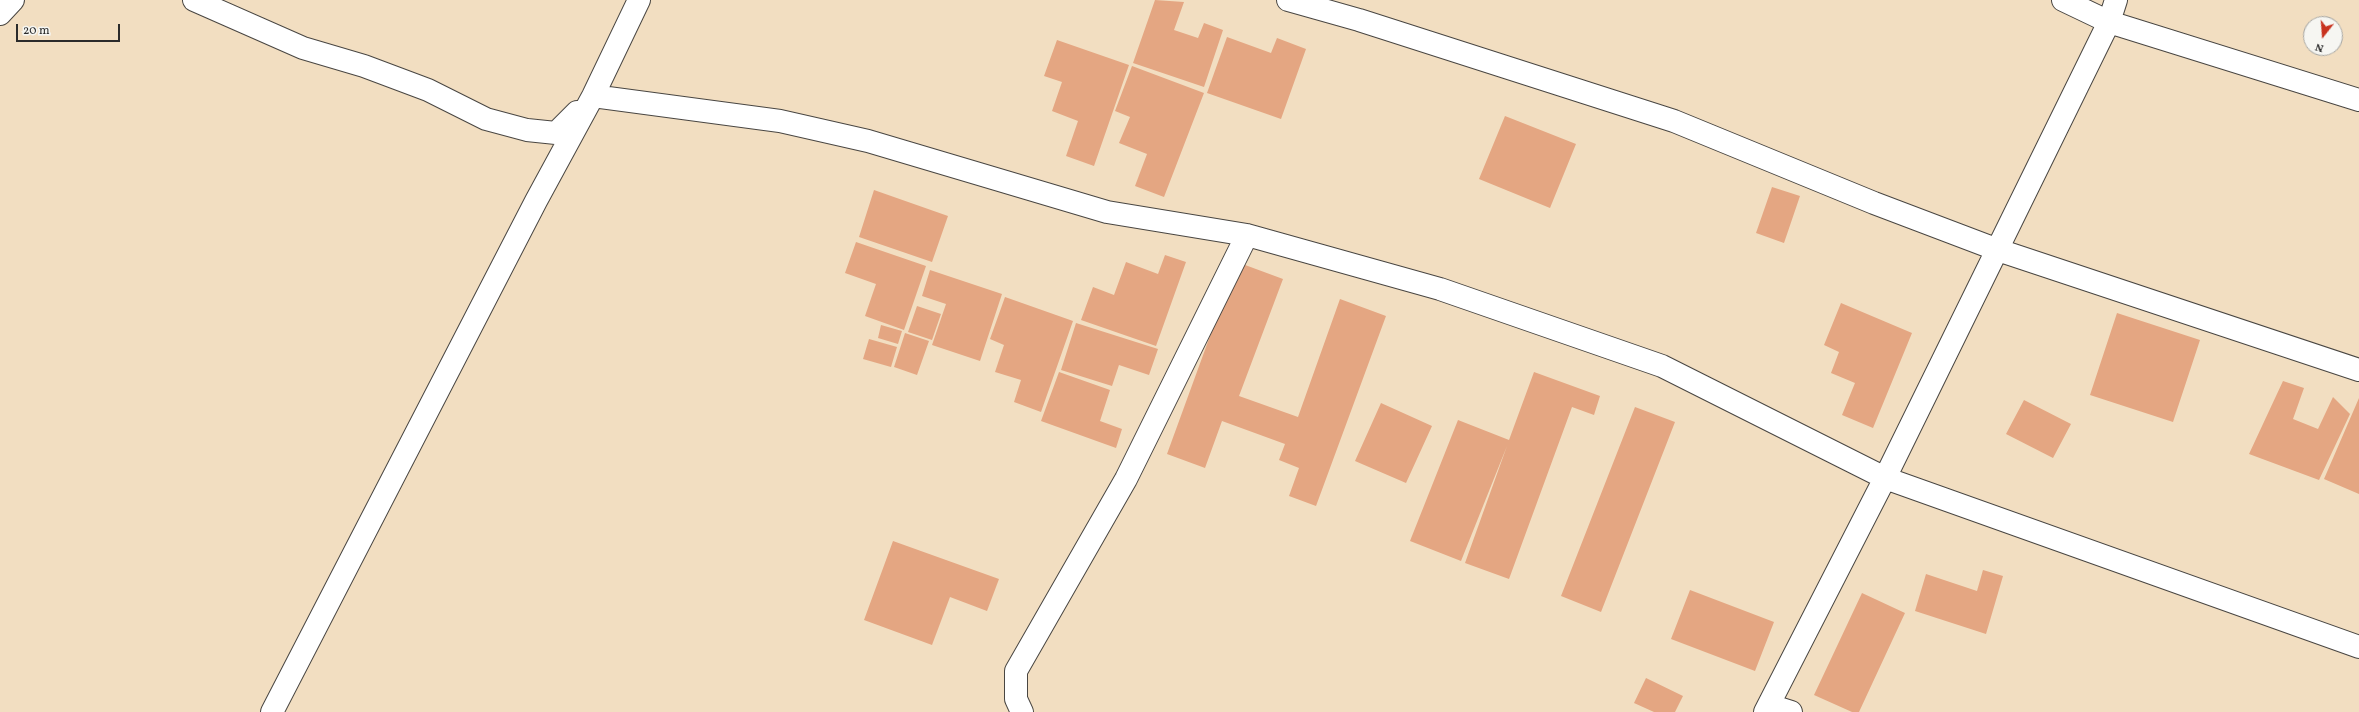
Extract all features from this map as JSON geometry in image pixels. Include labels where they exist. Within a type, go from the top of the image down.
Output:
[{"type":"street","points":[[0,14],[13,0]]},
{"type":"street","points":[[194,0],[303,48],[364,66],[428,90],[486,119],[527,130],[556,133],[593,96]]},
{"type":"street","points":[[272,712],[536,201],[593,96],[639,0]]},
{"type":"street","points":[[1288,0],[1359,20],[1674,121],[1874,204],[1998,250],[2359,370]]},
{"type":"street","points":[[2063,0],[2109,22],[2359,100]]},
{"type":"street","points":[[1791,712],[1767,708],[1885,478],[1998,250],[2109,22],[2116,0]]},
{"type":"street","points":[[593,96],[780,121],[868,141],[1107,212],[1247,235],[1440,289],[1662,366],[1885,478],[2359,647]]},
{"type":"street","points":[[1022,712],[1016,699],[1016,671],[1126,479],[1247,235]]},
{"type":"building","points":[[1155,0],[1184,2],[1174,30],[1198,38],[1204,23],[1223,30],[1204,87],[1133,63]]},
{"type":"building","points":[[1227,37],[1271,53],[1277,38],[1306,49],[1281,119],[1207,93]]},
{"type":"building","points":[[1057,40],[1129,65],[1094,166],[1066,156],[1078,121],[1052,111],[1062,82],[1044,76]]},
{"type":"building","points":[[1132,66],[1204,93],[1164,197],[1135,186],[1147,154],[1119,143],[1130,117],[1115,111]]},
{"type":"building","points":[[1505,116],[1576,144],[1550,208],[1479,179]]},
{"type":"building","points":[[1772,187],[1800,196],[1784,243],[1756,233]]},
{"type":"building","points":[[874,190],[948,216],[932,262],[859,237]]},
{"type":"building","points":[[856,242],[926,266],[904,330],[865,316],[876,284],[845,273]]},
{"type":"building","points":[[1165,255],[1186,262],[1156,346],[1081,320],[1093,287],[1114,295],[1126,262],[1158,274]]},
{"type":"building","points":[[1237,262],[1283,279],[1239,396],[1298,417],[1340,299],[1386,316],[1316,506],[1289,496],[1299,468],[1279,460],[1285,444],[1222,421],[1205,468],[1167,454]]},
{"type":"building","points":[[930,270],[1002,294],[980,361],[932,345],[946,304],[922,296]]},
{"type":"building","points":[[1005,297],[1073,321],[1041,412],[1014,402],[1021,380],[995,372],[1004,345],[990,339]]},
{"type":"building","points":[[1841,303],[1912,333],[1873,428],[1842,415],[1855,383],[1831,373],[1839,352],[1824,345]]},
{"type":"building","points":[[917,306],[941,314],[932,340],[908,332]]},
{"type":"building","points":[[2117,313],[2200,340],[2173,422],[2090,395]]},
{"type":"building","points":[[1076,323],[1158,349],[1149,375],[1119,365],[1112,386],[1061,370]]},
{"type":"building","points":[[881,325],[902,331],[898,344],[878,338]]},
{"type":"building","points":[[905,333],[929,341],[917,375],[894,367]]},
{"type":"building","points":[[869,339],[897,347],[891,367],[863,359]]},
{"type":"building","points":[[1059,372],[1110,390],[1100,421],[1122,429],[1116,448],[1041,421]]},
{"type":"building","points":[[1534,372],[1600,396],[1594,415],[1572,407],[1509,579],[1465,563],[1507,446],[1461,561],[1410,541],[1458,420],[1509,440]]},
{"type":"building","points":[[2283,381],[2304,388],[2293,419],[2318,429],[2333,397],[2350,414],[2319,480],[2249,454]]},
{"type":"building","points":[[2359,398],[2359,494],[2324,479]]},
{"type":"building","points":[[2024,400],[2071,424],[2053,458],[2006,434]]},
{"type":"building","points":[[1381,403],[1432,426],[1406,483],[1355,461]]},
{"type":"building","points":[[1635,407],[1675,422],[1601,612],[1561,596]]},
{"type":"building","points":[[893,541],[999,579],[987,611],[950,597],[932,645],[864,620]]},
{"type":"building","points":[[1983,570],[2003,576],[1986,634],[1915,611],[1926,574],[1977,591]]},
{"type":"building","points":[[1690,590],[1774,622],[1755,671],[1671,639]]},
{"type":"building","points":[[1862,593],[1905,613],[1859,712],[1852,712],[1814,695]]},
{"type":"building","points":[[1646,678],[1683,696],[1675,712],[1654,712],[1634,703]]}]
